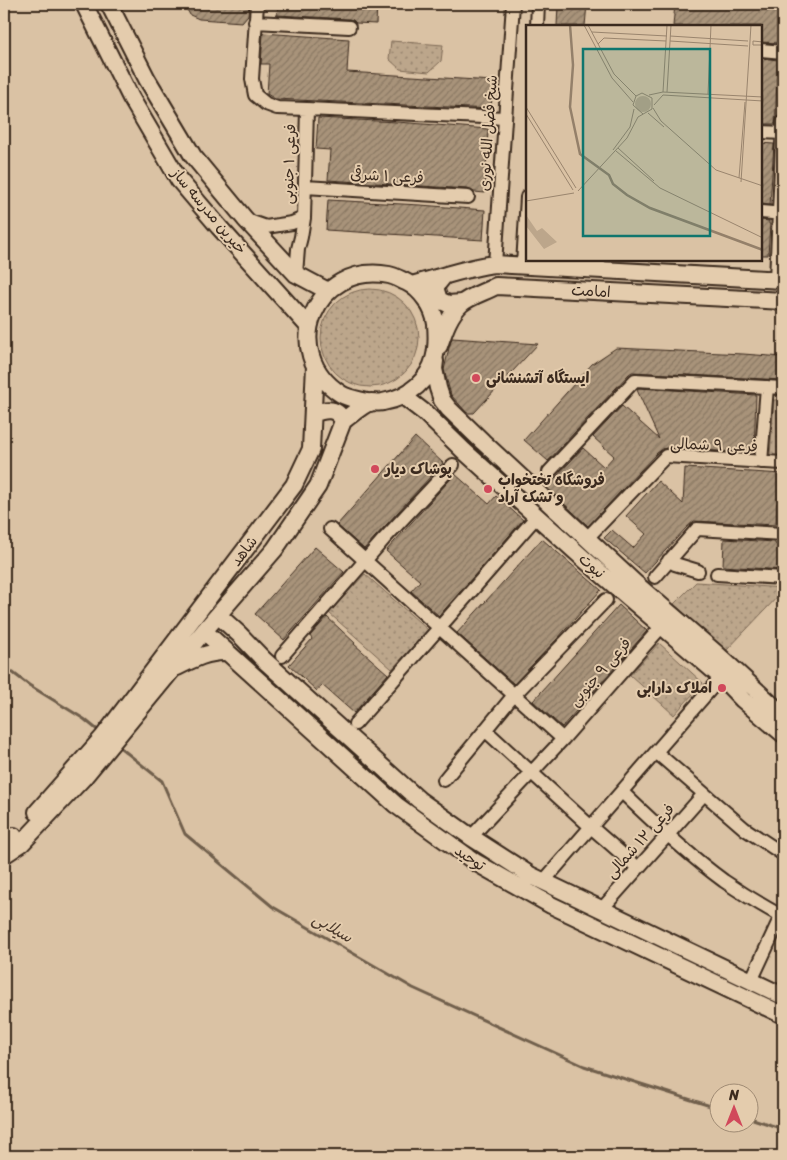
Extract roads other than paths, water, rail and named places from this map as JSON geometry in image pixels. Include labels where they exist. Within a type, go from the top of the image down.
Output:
[{"type":"main road","name":"خیرین مدرسه ساز","points":[[84,4],[131,98],[179,180],[309,327]]},
{"type":"main road","name":"خیرین مدرسه ساز","points":[[109,4],[147,80],[193,156],[245,219],[296,274],[328,291]]},
{"type":"main road","name":"امامت","points":[[411,285],[478,266],[495,264],[780,279]]},
{"type":"main road","points":[[368,273],[390,275],[411,285],[427,301],[435,320],[437,336],[436,357],[428,374],[417,386],[403,396],[383,402],[370,402],[343,395],[327,383],[315,366],[309,347],[309,327],[316,308],[328,291],[346,279],[368,273]]},
{"type":"main road","points":[[443,277],[435,287],[439,300],[448,304],[462,303]]},
{"type":"main road","points":[[289,305],[302,307],[311,304],[314,293],[312,282]]},
{"type":"main road","name":"امامت","points":[[436,357],[448,322],[454,311],[462,303],[496,286],[783,301]]},
{"type":"main road","name":"نبوت","points":[[436,357],[434,369],[438,388],[442,400],[449,409],[636,584],[716,653],[783,715]]},
{"type":"main road","name":"شاهد","points":[[126,717],[294,485],[311,449],[315,366]]},
{"type":"main road","name":"نبوت","points":[[403,396],[425,413],[464,451],[783,734]]},
{"type":"main road","points":[[425,413],[424,409],[429,401],[438,398],[442,400]]},
{"type":"main road","points":[[313,414],[322,410],[331,410],[341,415],[343,421],[370,402]]},
{"type":"main road","name":"شاهد","points":[[126,717],[173,669],[275,549],[318,486],[343,421]]},
{"type":"main road","points":[[240,634],[236,611],[241,588]]},
{"type":"main road","name":"توحید","points":[[218,615],[240,634],[264,660],[419,800],[471,837],[543,882],[783,996]]},
{"type":"main road","name":"توحید","points":[[204,631],[396,805],[467,857],[551,905],[783,1015]]},
{"type":"main road","points":[[173,669],[210,653],[227,652]]},
{"type":"main road","points":[[4,855],[22,843],[80,772],[103,737],[126,717]]},
{"type":"main road","points":[[7,838],[19,832],[80,772]]},
{"type":"main road","points":[[638,946],[646,932]]},
{"type":"street","name":"فرعی ۱ جنوبی","points":[[257,4],[252,79],[255,95],[266,104],[277,108],[307,110],[304,218],[298,249],[296,274]]},
{"type":"street","name":"شیخ فضل الله نوری","points":[[495,264],[513,4]]},
{"type":"street","points":[[537,25],[538,4]]},
{"type":"street","points":[[256,22],[349,27]]},
{"type":"street","points":[[762,50],[783,52]]},
{"type":"street","points":[[307,110],[505,118]]},
{"type":"street","points":[[780,279],[783,122]]},
{"type":"street","points":[[762,132],[783,133]]},
{"type":"street","name":"فرعی ۱ شرقی","points":[[305,187],[468,197]]},
{"type":"street","points":[[762,212],[781,214]]},
{"type":"street","points":[[523,266],[526,214]]},
{"type":"street","points":[[245,219],[266,227],[304,218]]},
{"type":"street","points":[[549,472],[635,380],[783,388]]},
{"type":"street","points":[[761,462],[767,387]]},
{"type":"street","name":"فرعی ۹ شمالی","points":[[588,538],[666,456],[783,464]]},
{"type":"street","points":[[282,656],[365,561],[453,465]]},
{"type":"street","points":[[355,724],[537,516]]},
{"type":"street","points":[[330,529],[562,739]]},
{"type":"street","points":[[655,577],[697,529],[783,534]]},
{"type":"street","points":[[669,560],[675,564],[698,570]]},
{"type":"street","points":[[717,574],[783,578]]},
{"type":"street","points":[[444,780],[514,695],[606,600]]},
{"type":"street","name":"فرعی ۹ جنوبی","points":[[471,837],[562,739],[662,626]]},
{"type":"street","points":[[543,882],[721,677]]},
{"type":"street","points":[[485,730],[638,868]]},
{"type":"street","points":[[656,752],[745,829],[783,854]]},
{"type":"street","points":[[622,792],[667,835],[724,881],[756,902],[783,915],[751,981]]},
{"type":"street","name":"فرعی ۱۲ شمالی","points":[[601,910],[704,794]]},
{"type":"waterway","name":"سیلابی","points":[[4,666],[29,685],[84,719],[100,732]]},
{"type":"waterway","name":"سیلابی","points":[[117,745],[162,781],[185,834],[273,907],[413,988],[584,1066],[710,1106]]},
{"type":"waterway","name":"سیلابی","points":[[760,1121],[783,1129]]},
{"type":"place","name":"ایستگاه آتشنشانی","points":[[476,378]]},
{"type":"place","name":"پوشاک دیار","points":[[375,469]]},
{"type":"place","name":"فروشگاه تختخواب و تشک آراد","points":[[488,489]]},
{"type":"place","name":"املاک دارابی","points":[[722,688]]}]
